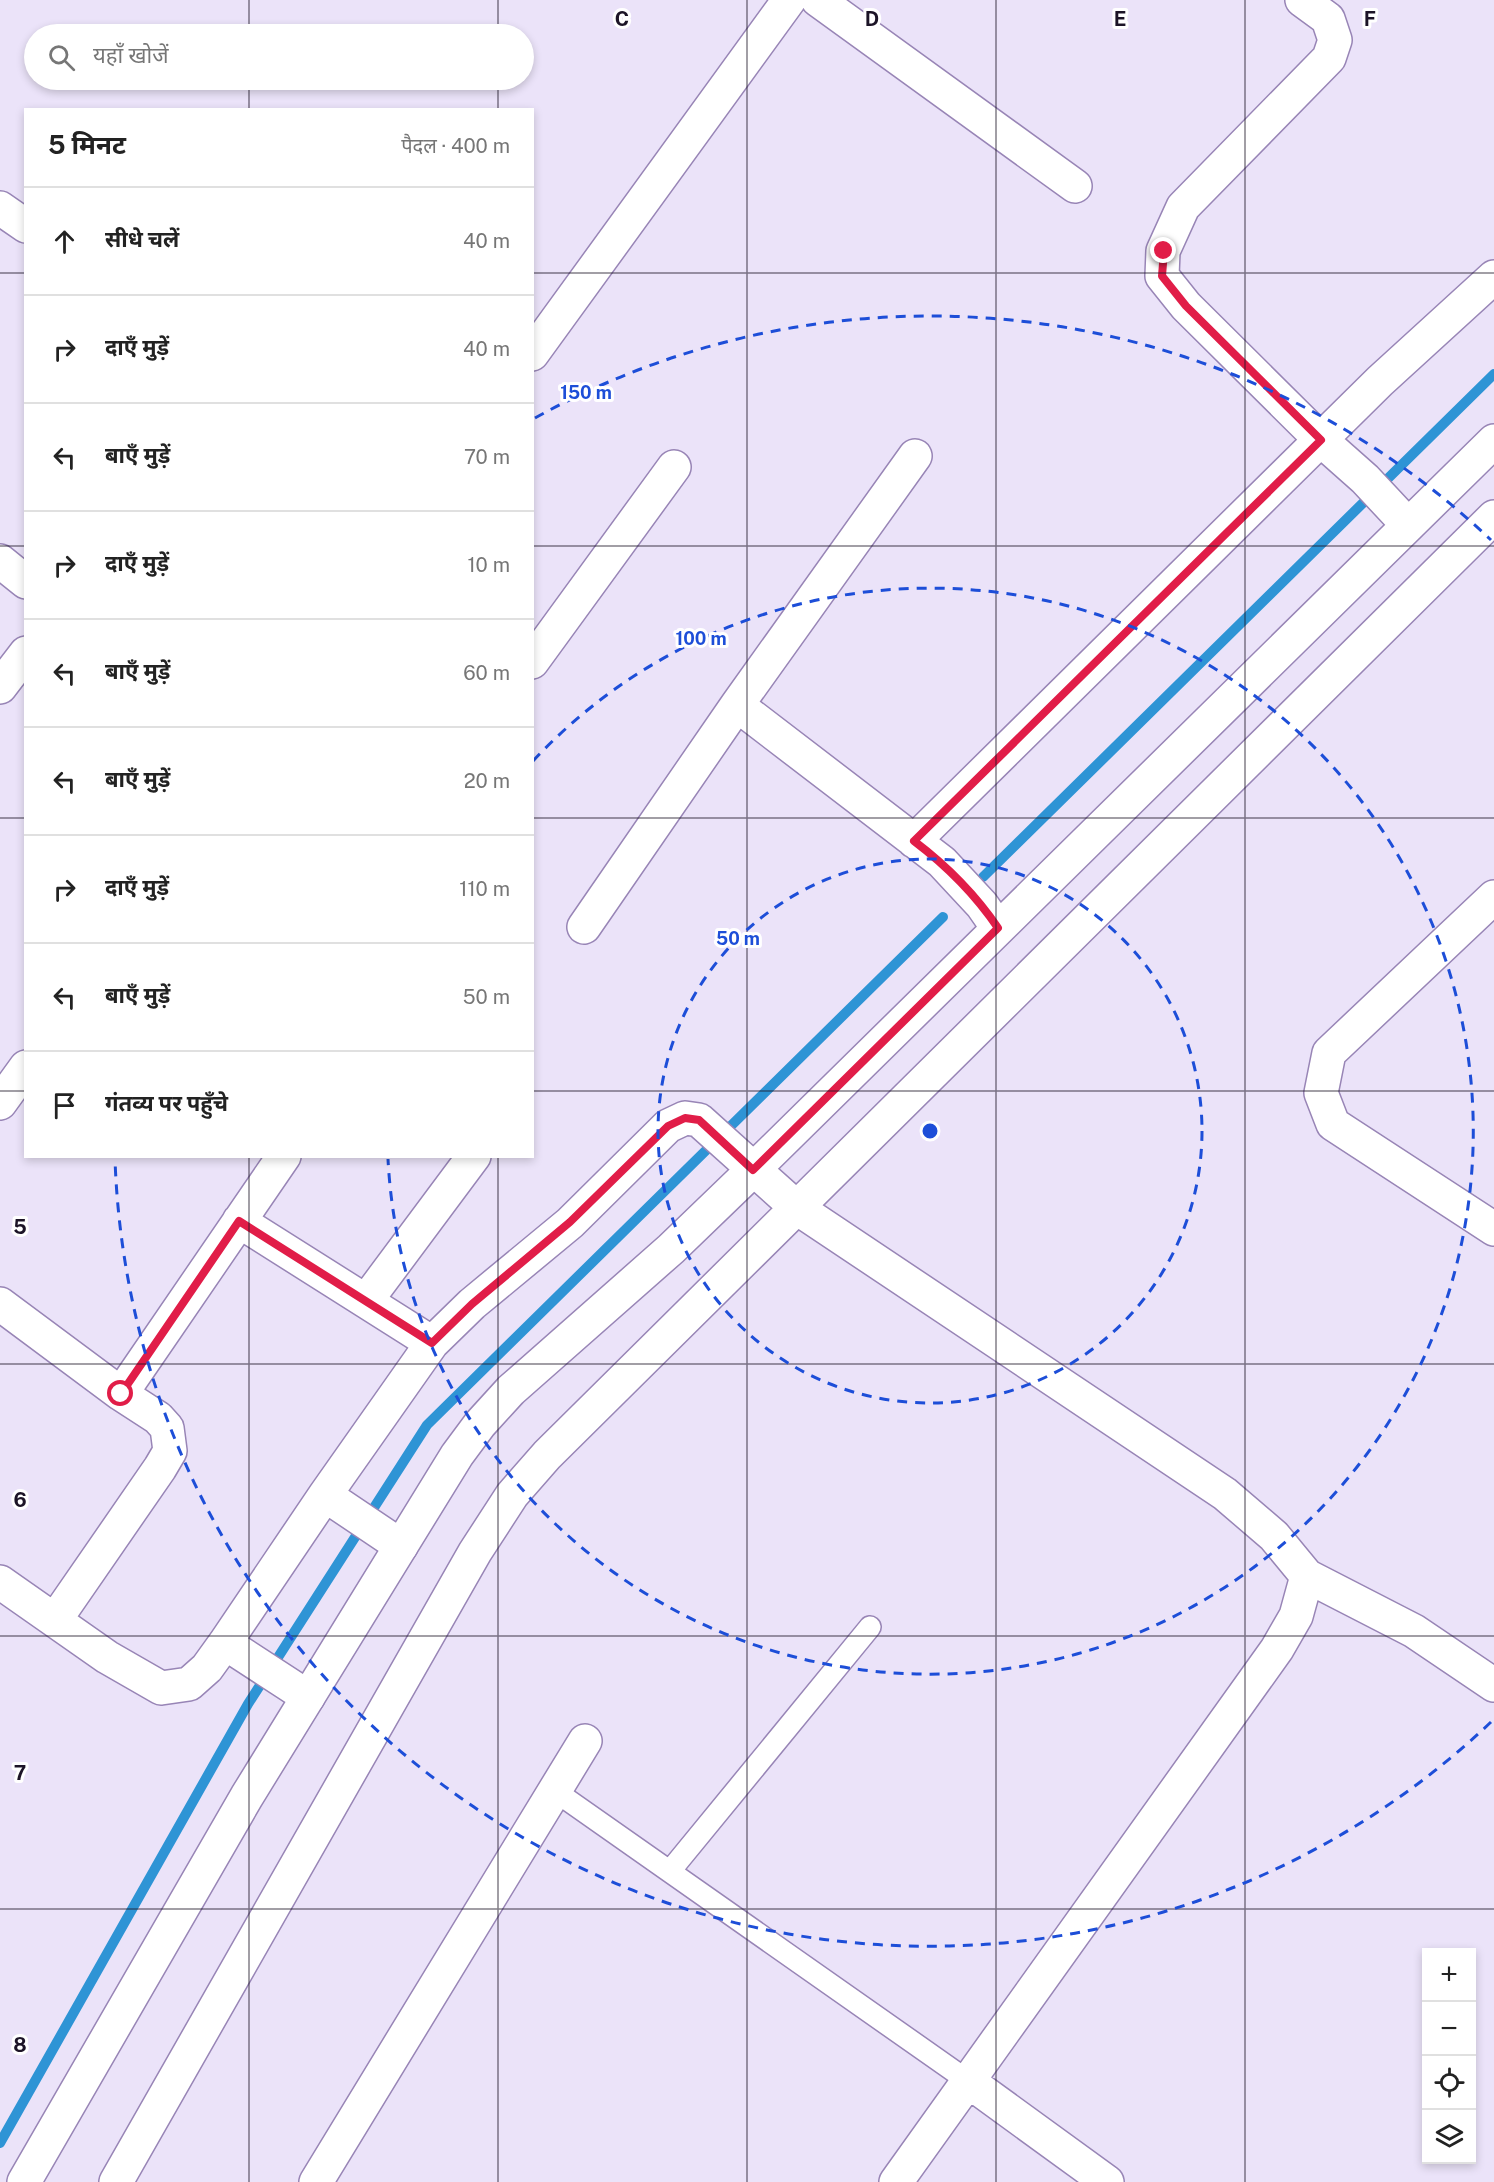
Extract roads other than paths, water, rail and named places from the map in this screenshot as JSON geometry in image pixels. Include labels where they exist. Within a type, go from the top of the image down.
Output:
[{"type":"street","points":[[534,351],[789,0]]},
{"type":"street","points":[[818,0],[1075,186]]},
{"type":"street","points":[[1302,0],[1328,19],[1335,40],[1329,57],[1183,207],[1164,251],[1162,276],[1186,306],[1321,440],[1376,490],[1408,525]]},
{"type":"street","points":[[0,208],[24,225]]},
{"type":"street","points":[[914,841],[1380,381],[1494,277]]},
{"type":"street","points":[[24,2182],[247,1796],[284,1681],[401,1546],[457,1455],[480,1425],[511,1390],[671,1249],[753,1170],[1494,441]]},
{"type":"street","points":[[584,927],[737,705],[915,456]]},
{"type":"street","points":[[534,659],[674,467]]},
{"type":"street","points":[[116,2182],[469,1562],[512,1495],[547,1455],[1494,517]]},
{"type":"street","points":[[0,561],[24,580]]},
{"type":"street","points":[[0,687],[24,656]]},
{"type":"street","points":[[737,705],[950,871],[982,905],[998,928]]},
{"type":"street","points":[[1494,897],[1329,1053],[1321,1093],[1334,1124],[1494,1229]]},
{"type":"street","points":[[0,1103],[24,1070]]},
{"type":"street","points":[[0,1582],[107,1657],[161,1688],[189,1684],[207,1668],[225,1643],[350,1512],[432,1343],[472,1304],[570,1222],[668,1126],[685,1118],[699,1120],[797,1208],[1225,1494],[1274,1536],[1307,1576],[1414,1631],[1494,1686]]},
{"type":"street","points":[[366,1301],[473,1158]]},
{"type":"street","points":[[121,1394],[239,1221],[276,1159]]},
{"type":"street","points":[[239,1221],[432,1343]]},
{"type":"street","points":[[0,1304],[121,1394],[158,1418],[167,1428],[170,1451],[55,1620]]},
{"type":"street","points":[[350,1512],[401,1546]]},
{"type":"street","points":[[896,2182],[1277,1649],[1296,1616],[1307,1576]]},
{"type":"street","points":[[225,1643],[284,1681]]},
{"type":"street","points":[[316,2182],[585,1741]]},
{"type":"street","points":[[969,2081],[1107,2182]]},
{"type":"lane","points":[[670,1871],[870,1627]]},
{"type":"lane","points":[[555,1791],[969,2081]]},
{"type":"waterway","points":[[983,877],[1494,374]]},
{"type":"waterway","points":[[0,2143],[248,1704],[427,1425],[943,917]]}]
